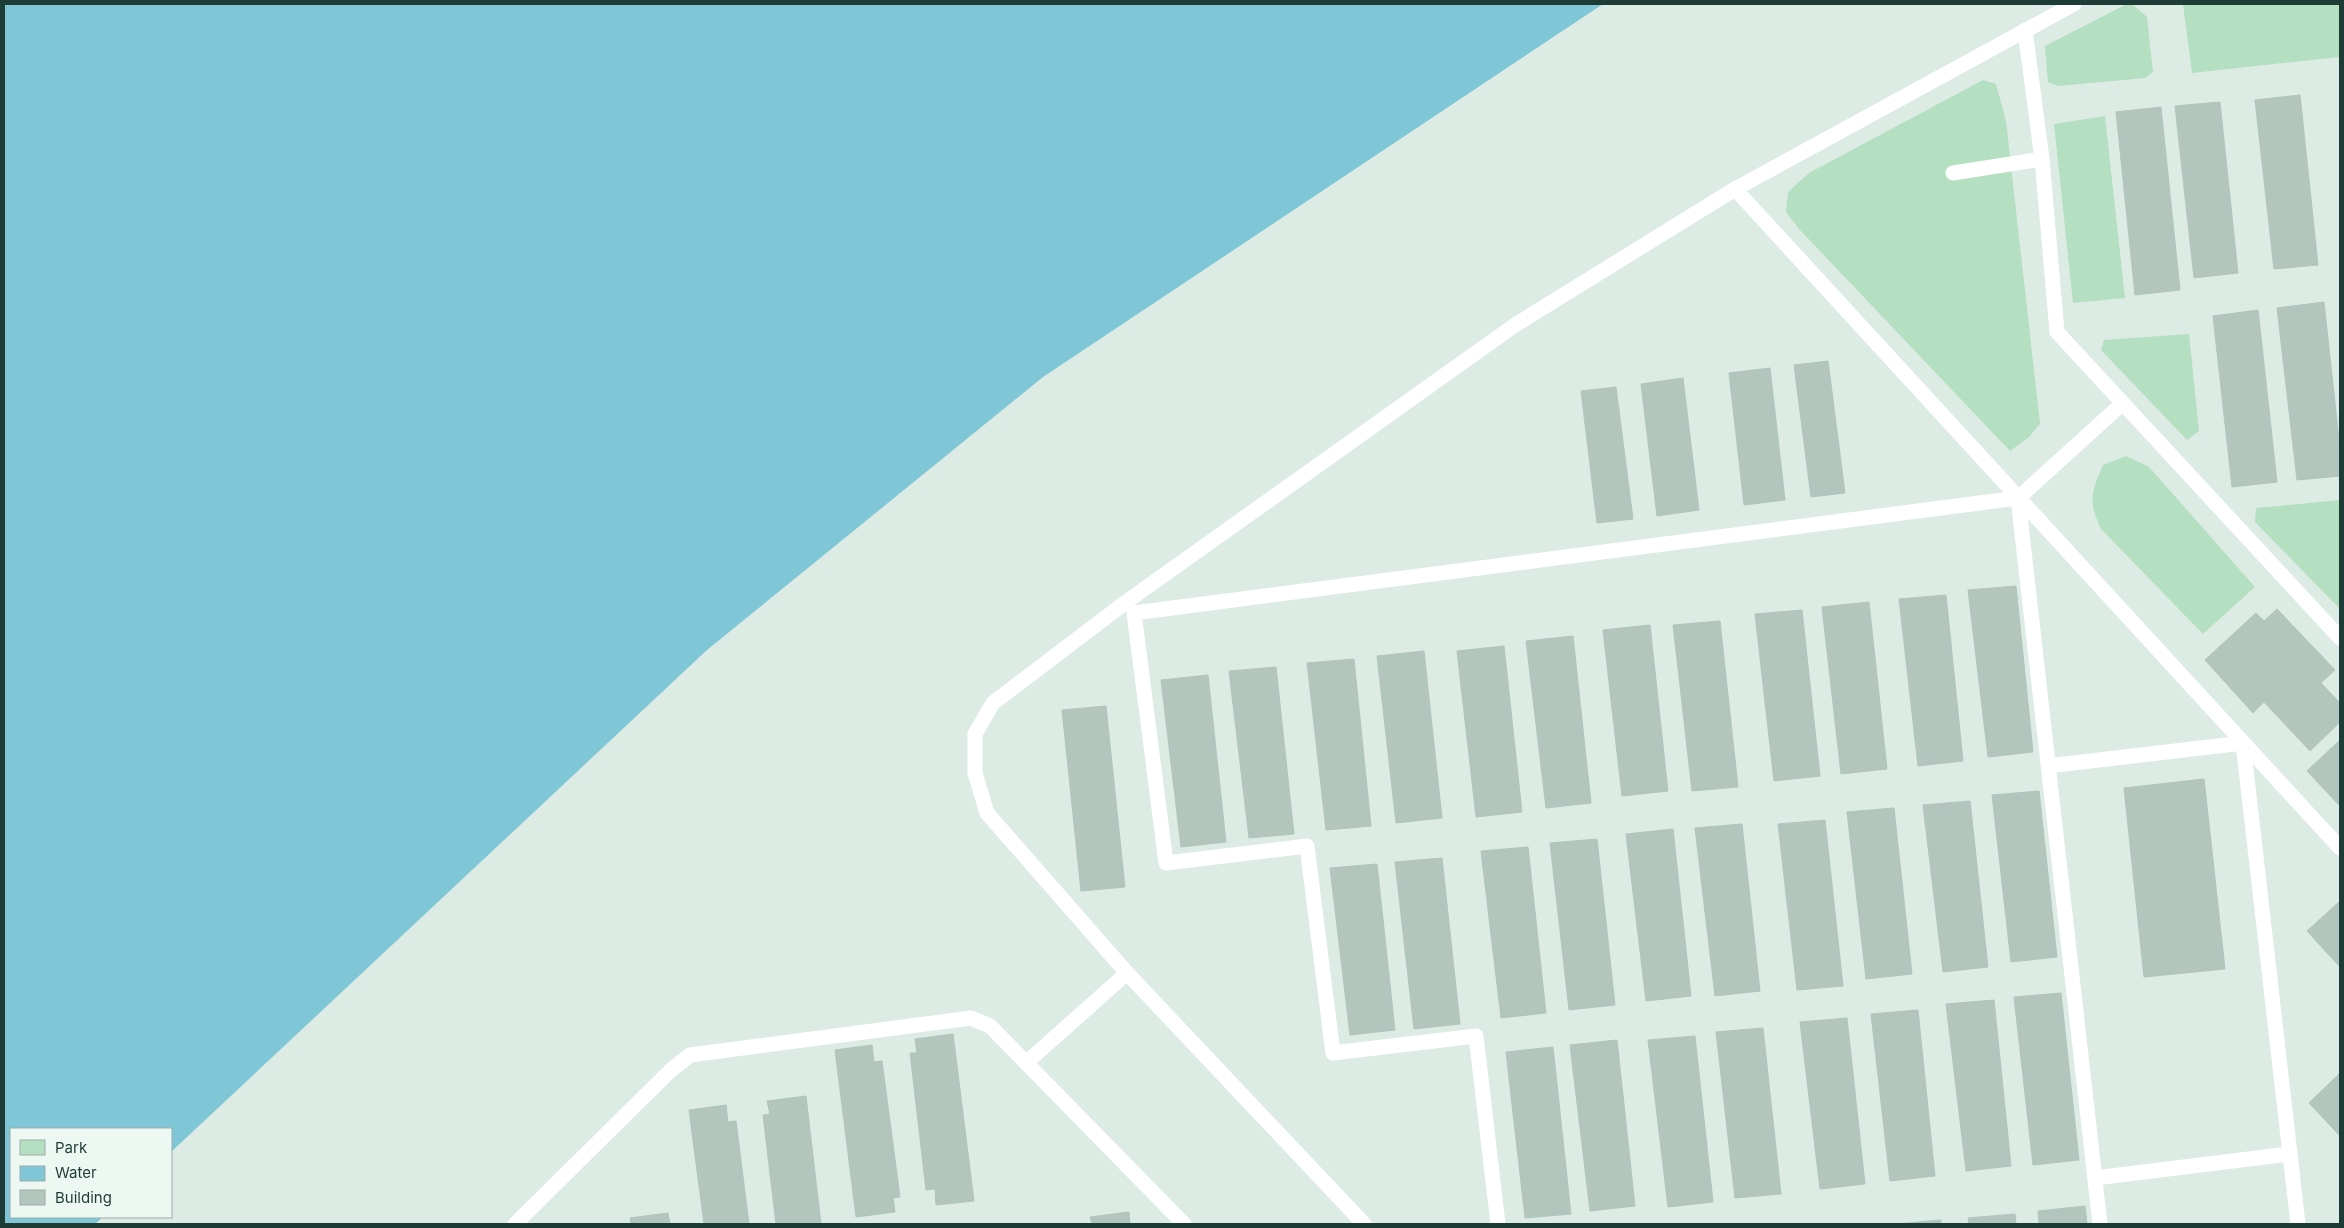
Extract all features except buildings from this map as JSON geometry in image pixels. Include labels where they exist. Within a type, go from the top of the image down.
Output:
[{"type":"lane","points":[[1364,1224],[1127,973],[987,813],[975,773],[976,734],[993,703],[1130,608],[1516,325],[1736,190],[2074,4]]},
{"type":"lane","points":[[2025,30],[2042,159],[2058,332],[2340,638]]},
{"type":"lane","points":[[1953,173],[2042,159]]},
{"type":"lane","points":[[1736,190],[2340,848]]},
{"type":"lane","points":[[1130,608],[2018,498],[2124,404]]},
{"type":"lane","points":[[2018,498],[2100,1224]]},
{"type":"lane","points":[[1130,608],[1166,863],[1307,846],[1333,1053],[1476,1036],[1498,1224]]},
{"type":"lane","points":[[2048,766],[2243,743]]},
{"type":"lane","points":[[2243,743],[2298,1224]]},
{"type":"lane","points":[[1026,1063],[1127,973]]},
{"type":"lane","points":[[515,1224],[671,1070],[690,1055],[971,1018],[990,1026],[1184,1224]]},
{"type":"lane","points":[[2095,1178],[2289,1154]]},
{"type":"green space","points":[[2127,4],[2132,4],[2147,17],[2153,72],[2145,78],[2058,86],[2048,82],[2045,46]]},
{"type":"green space","points":[[2183,4],[2340,4],[2340,57],[2192,73]]},
{"type":"green space","points":[[1983,80],[1996,84],[2006,121],[2040,424],[2029,437],[2010,451],[1799,229],[1786,212],[1788,192],[1809,173]]},
{"type":"green space","points":[[2105,116],[2125,298],[2073,303],[2054,124]]},
{"type":"green space","points":[[2189,334],[2199,431],[2187,440],[2101,350],[2104,340]]},
{"type":"green space","points":[[2126,456],[2149,467],[2255,587],[2203,634],[2101,529],[2093,504],[2096,483],[2103,465]]},
{"type":"green space","points":[[2340,500],[2340,609],[2255,522],[2256,508]]},
{"type":"water","points":[[4,4],[1603,4],[1043,377],[707,650],[172,1151],[172,1128],[10,1128],[10,1218],[102,1218],[95,1224],[4,1224]]}]
